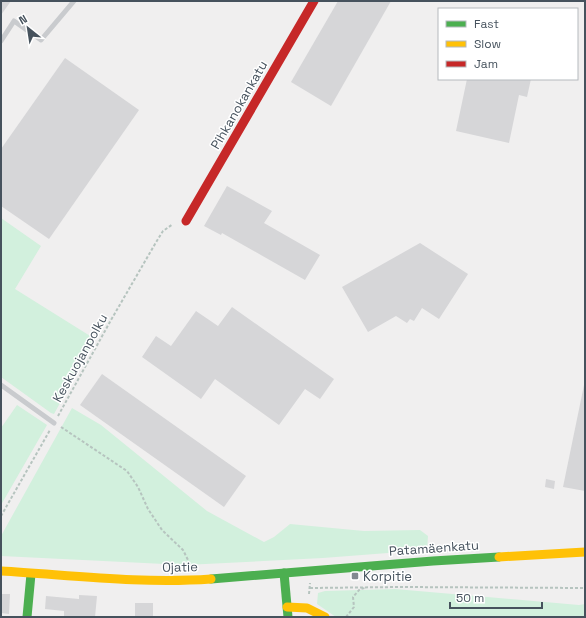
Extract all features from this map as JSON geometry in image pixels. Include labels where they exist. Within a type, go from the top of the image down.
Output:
[{"type":"street","name":"Pihkanokankatu","points":[[186,221],[314,1]]},
{"type":"street","name":"Patamäenkatu","points":[[284,573],[433,561],[585,552]]},
{"type":"street","name":"Ojatie","points":[[1,572],[183,581],[284,573]]},
{"type":"street","points":[[284,573],[288,617]]},
{"type":"street","points":[[27,617],[31,574]]},
{"type":"street","points":[[287,607],[301,606],[314,610],[324,617]]},
{"type":"lane","points":[[1,41],[14,22],[41,40],[74,1]]},
{"type":"lane","points":[[1,385],[54,423]]},
{"type":"path","name":"Keskuojanpolku","points":[[1,516],[111,320],[163,231],[172,224],[186,221]]},
{"type":"path","points":[[54,423],[127,471],[138,487],[148,509],[162,530],[183,550],[189,562],[191,571]]},
{"type":"path","points":[[307,608],[310,588],[310,571]]},
{"type":"path","points":[[346,617],[354,606],[353,597],[360,589],[374,587]]},
{"type":"path","points":[[310,588],[585,588]]},
{"type":"green space","points":[[1,218],[41,246],[15,289],[95,339],[54,414],[1,377]]},
{"type":"green space","points":[[17,405],[47,425],[1,505],[1,428]]},
{"type":"green space","points":[[72,408],[101,425],[207,511],[264,542],[274,537],[290,524],[364,531],[420,530],[428,536],[427,550],[323,558],[185,565],[1,556],[1,536]]},
{"type":"green space","points":[[395,589],[579,605],[585,604],[585,617],[336,617],[317,604],[318,593],[325,591]]},
{"type":"building","points":[[1,1],[11,1],[1,15]]},
{"type":"building","points":[[338,1],[391,1],[331,106],[291,82]]},
{"type":"building","points":[[65,58],[139,110],[49,239],[1,206],[1,149]]},
{"type":"building","points":[[467,80],[531,80],[527,97],[519,95],[509,143],[456,131]]},
{"type":"building","points":[[227,186],[272,211],[264,223],[320,255],[305,280],[222,233],[221,235],[204,226]]},
{"type":"building","points":[[420,243],[468,274],[439,319],[422,308],[414,321],[410,319],[407,323],[396,316],[368,332],[342,287]]},
{"type":"building","points":[[232,307],[334,379],[320,399],[305,389],[279,425],[215,379],[201,399],[142,357],[156,336],[171,346],[196,311],[218,326]]},
{"type":"building","points":[[102,374],[246,476],[224,507],[80,405]]},
{"type":"building","points":[[585,385],[585,491],[563,487]]},
{"type":"building","points":[[546,479],[555,481],[554,489],[545,487]]},
{"type":"building","points":[[1,594],[10,594],[9,614],[1,613]]},
{"type":"building","points":[[79,595],[97,596],[95,617],[64,617],[64,611],[45,609],[46,596],[79,599]]},
{"type":"building","points":[[135,603],[153,603],[153,617],[135,617]]},
{"type":"traffic: fast","points":[[211,579],[499,557]]},
{"type":"traffic: fast","points":[[284,573],[288,617]]},
{"type":"traffic: fast","points":[[27,617],[31,574]]},
{"type":"traffic: slow","points":[[499,557],[585,552]]},
{"type":"traffic: slow","points":[[1,571],[132,580],[211,579]]},
{"type":"traffic: slow","points":[[287,607],[307,608],[325,617]]},
{"type":"traffic: jam","points":[[186,221],[314,1]]},
{"type":"place","name":"Korpitie","points":[[355,576]]}]
